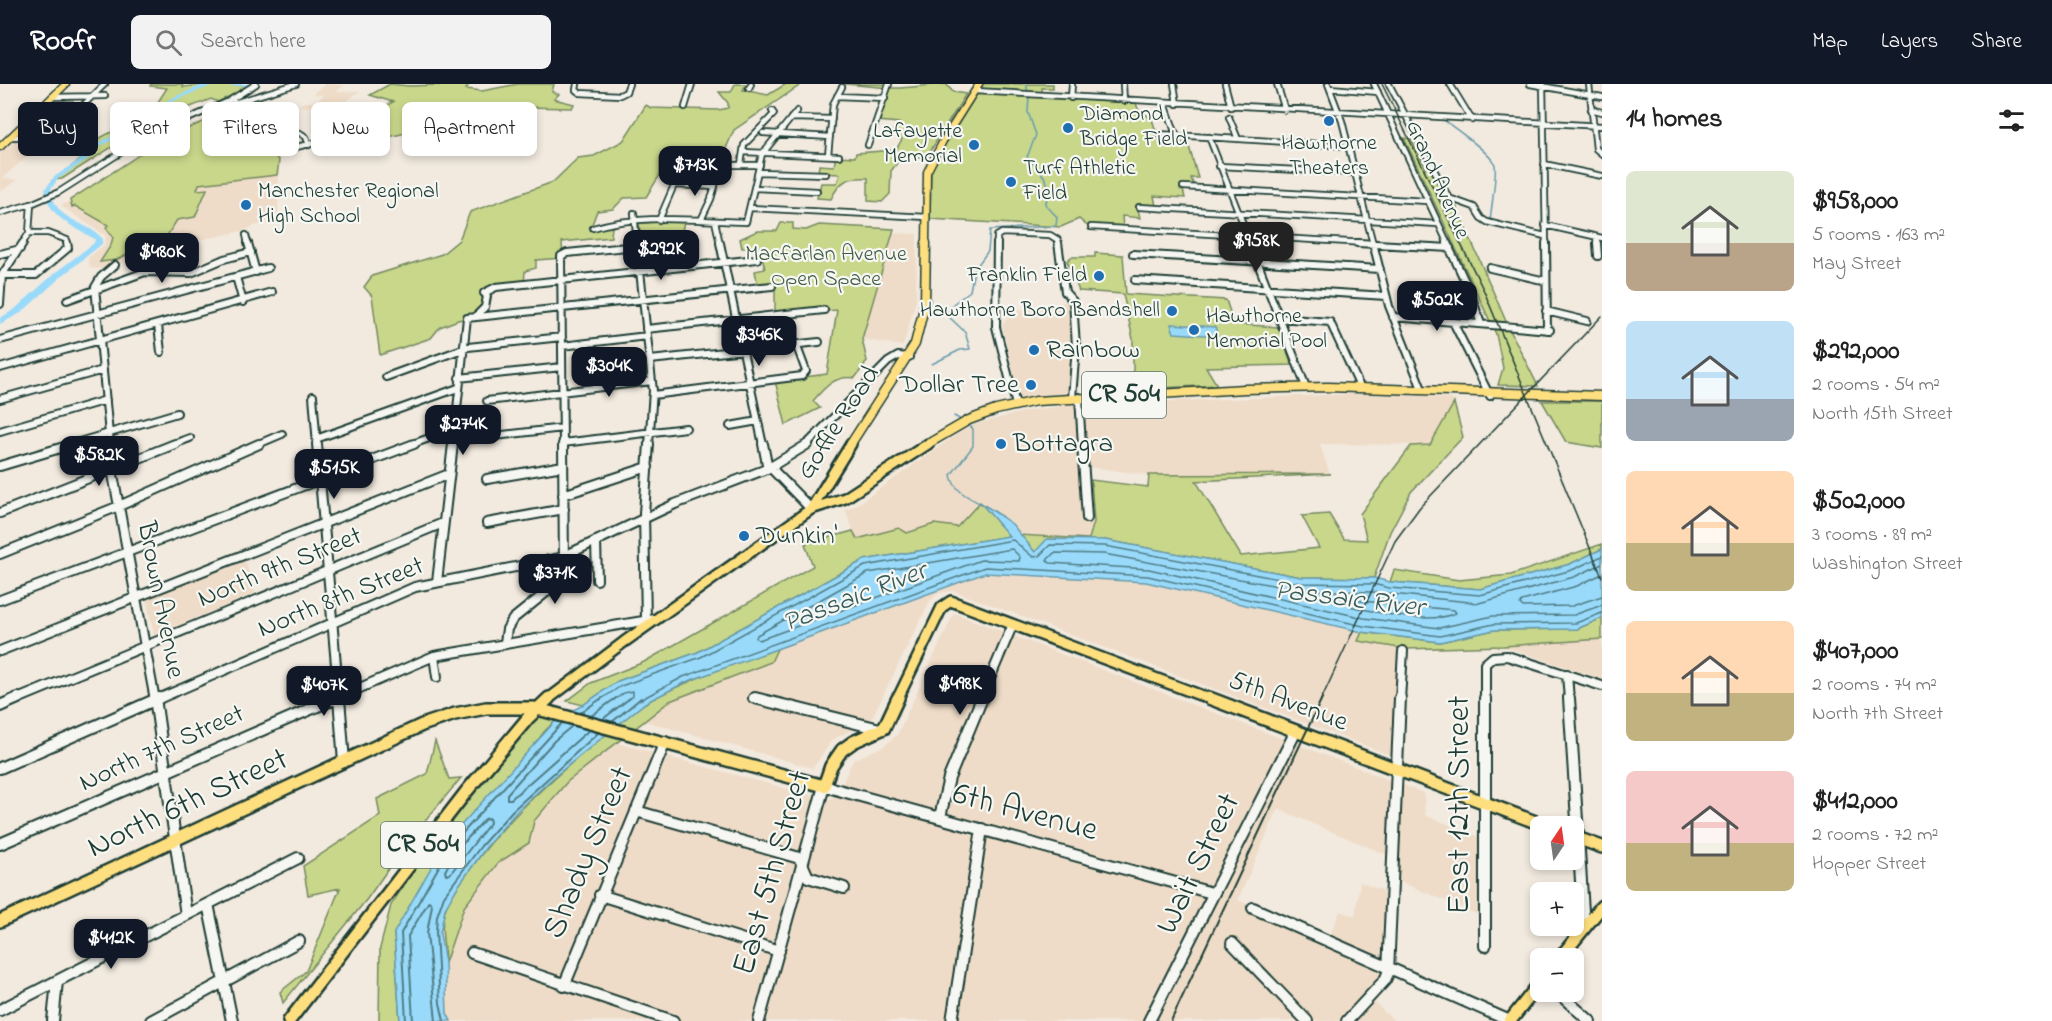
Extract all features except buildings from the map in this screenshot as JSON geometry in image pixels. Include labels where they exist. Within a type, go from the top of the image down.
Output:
[{"type":"main road","points":[[47,102],[66,84]]},
{"type":"main road","name":"Goffle Road","points":[[538,708],[651,619],[811,509],[828,479],[909,357],[917,337],[925,304],[928,169],[977,88]]},
{"type":"main road","points":[[0,147],[18,133]]},
{"type":"main road","name":"CR 504","points":[[811,509],[845,498],[965,422],[1016,405],[1076,397],[1306,387],[1422,389],[1575,399],[1602,396]]},
{"type":"main road","points":[[882,730],[944,604],[954,602],[1013,624]]},
{"type":"main road","name":"5th Avenue","points":[[1013,624],[1530,820]]},
{"type":"main road","name":"North 6th Street","points":[[0,921],[422,725],[461,711],[501,705],[538,708],[637,733],[824,786]]},
{"type":"main road","name":"CR 504","points":[[290,1021],[390,893],[417,852],[510,738],[538,708]]},
{"type":"main road","name":"East 5th Street","points":[[824,786],[830,766],[842,750],[882,730]]},
{"type":"main road","points":[[1584,841],[1602,848]]},
{"type":"main road","points":[[1584,928],[1602,906]]},
{"type":"main road","points":[[1568,948],[1578,936]]},
{"type":"main road","points":[[1510,1021],[1530,996]]},
{"type":"street","points":[[87,102],[105,84]]},
{"type":"street","points":[[226,102],[256,84]]},
{"type":"street","points":[[233,102],[296,84]]},
{"type":"street","points":[[577,84],[576,91],[583,94],[620,95],[625,93],[628,86]]},
{"type":"street","points":[[685,107],[692,84]]},
{"type":"street","points":[[868,145],[889,84]]},
{"type":"street","points":[[1071,98],[1072,84]]},
{"type":"street","points":[[1123,84],[1124,101]]},
{"type":"street","points":[[1174,84],[1177,104]]},
{"type":"street","points":[[1225,84],[1231,107]]},
{"type":"street","points":[[1277,84],[1285,110]]},
{"type":"street","name":"Grand Avenue","points":[[1374,84],[1471,292],[1482,324]]},
{"type":"street","points":[[1389,84],[1449,198],[1472,206],[1487,222],[1545,236]]},
{"type":"street","points":[[1450,84],[1472,120]]},
{"type":"street","points":[[1530,84],[1602,97]]},
{"type":"street","points":[[1588,84],[1596,150],[1602,154]]},
{"type":"street","points":[[1393,317],[1549,330],[1546,311],[1543,85]]},
{"type":"street","points":[[1378,92],[1329,86],[1349,146],[1386,296],[1422,389]]},
{"type":"street","points":[[828,155],[832,120],[837,96],[842,87]]},
{"type":"street","points":[[977,88],[1071,98],[1602,126]]},
{"type":"street","points":[[241,95],[251,98]]},
{"type":"street","points":[[52,97],[105,96]]},
{"type":"street","points":[[837,96],[885,98]]},
{"type":"street","points":[[1165,103],[1176,135]]},
{"type":"street","points":[[1591,110],[1602,111]]},
{"type":"street","points":[[741,164],[744,145],[774,114],[772,111]]},
{"type":"street","points":[[592,228],[612,222],[659,220],[701,220],[742,224],[747,221],[764,153],[797,111]]},
{"type":"street","points":[[0,213],[56,194],[156,132],[202,113]]},
{"type":"street","points":[[1229,117],[1238,139]]},
{"type":"street","points":[[791,118],[832,120]]},
{"type":"street","points":[[299,133],[306,137],[309,146],[299,147]]},
{"type":"street","points":[[763,133],[830,137]]},
{"type":"street","points":[[1158,134],[1349,146]]},
{"type":"street","points":[[14,137],[18,137]]},
{"type":"street","points":[[1209,137],[1306,387]]},
{"type":"street","points":[[1595,142],[1602,143]]},
{"type":"street","points":[[744,152],[839,156]]},
{"type":"street","points":[[701,220],[723,164],[760,165]]},
{"type":"street","points":[[1544,164],[1602,176]]},
{"type":"street","points":[[1219,166],[1356,173]]},
{"type":"street","points":[[659,220],[682,169],[720,170]]},
{"type":"street","points":[[758,172],[826,174]]},
{"type":"street","points":[[675,185],[715,187]]},
{"type":"street","points":[[754,188],[817,191]]},
{"type":"street","points":[[1184,188],[1427,201]]},
{"type":"street","points":[[0,304],[2,275],[29,233],[31,204]]},
{"type":"street","points":[[1139,207],[1438,224]]},
{"type":"street","points":[[750,208],[927,217]]},
{"type":"street","points":[[634,213],[653,395],[644,517],[651,619]]},
{"type":"street","points":[[715,221],[770,468],[811,509]]},
{"type":"street","points":[[1545,225],[1599,237],[1598,256]]},
{"type":"street","points":[[1091,227],[1450,248]]},
{"type":"street","points":[[2,275],[36,275],[68,248],[67,240],[59,235],[41,231],[29,233]]},
{"type":"street","points":[[1016,405],[996,327],[997,236],[1004,233],[1050,236],[1058,240],[1065,292],[1073,301],[1076,338],[1076,397],[1087,518]]},
{"type":"street","points":[[246,235],[256,272]]},
{"type":"street","points":[[506,642],[507,629],[513,618],[554,588],[563,573],[560,263],[563,254],[637,246]]},
{"type":"street","points":[[0,254],[20,249]]},
{"type":"street","points":[[67,300],[148,271],[183,274],[196,272],[224,259],[251,252]]},
{"type":"street","points":[[1132,254],[1380,269]]},
{"type":"street","points":[[476,316],[487,301],[484,293],[500,286],[757,259]]},
{"type":"street","points":[[96,290],[96,282],[115,265]]},
{"type":"street","points":[[1490,267],[1546,281]]},
{"type":"street","points":[[0,340],[268,268]]},
{"type":"street","points":[[236,277],[243,302]]},
{"type":"street","points":[[1135,280],[1386,296]]},
{"type":"street","points":[[437,582],[466,320],[476,316],[772,286]]},
{"type":"street","name":"Brown Avenue","points":[[96,290],[112,469],[155,700],[186,915]]},
{"type":"street","points":[[0,368],[243,302],[272,292]]},
{"type":"street","points":[[562,346],[736,319],[824,310]]},
{"type":"street","points":[[1546,311],[1587,321]]},
{"type":"street","points":[[1279,318],[1330,322],[1360,387]]},
{"type":"street","points":[[1453,322],[1489,394]]},
{"type":"street","points":[[158,325],[162,352]]},
{"type":"street","points":[[386,377],[462,349],[562,337]]},
{"type":"street","points":[[650,360],[819,342]]},
{"type":"street","points":[[653,395],[750,384],[791,378],[806,373],[796,344]]},
{"type":"street","name":"North 8th Street","points":[[0,768],[415,587],[564,556],[644,517],[770,468],[814,440],[888,362],[898,356],[909,357]]},
{"type":"street","points":[[459,378],[562,367]]},
{"type":"street","points":[[0,399],[103,370]]},
{"type":"street","points":[[488,401],[652,381]]},
{"type":"street","points":[[316,439],[458,388]]},
{"type":"street","points":[[313,396],[344,762]]},
{"type":"street","points":[[0,431],[106,400]]},
{"type":"street","points":[[0,466],[177,413]]},
{"type":"street","points":[[730,426],[758,421]]},
{"type":"street","points":[[452,441],[562,428]]},
{"type":"street","points":[[563,443],[686,428]]},
{"type":"street","points":[[0,600],[454,429]]},
{"type":"street","points":[[0,554],[119,506],[282,434]]},
{"type":"street","points":[[0,513],[190,438]]},
{"type":"street","points":[[487,479],[563,466]]},
{"type":"street","points":[[564,495],[648,467]]},
{"type":"street","points":[[0,651],[449,474]]},
{"type":"street","points":[[487,523],[564,509]]},
{"type":"street","name":"North 9th Street","points":[[0,706],[443,523]]},
{"type":"street","points":[[596,541],[597,580]]},
{"type":"street","name":"North 7th Street","points":[[0,844],[434,656],[651,619]]},
{"type":"street","points":[[940,817],[949,778],[1013,624]]},
{"type":"street","points":[[1347,1021],[1384,980],[1388,967],[1390,868],[1403,651]]},
{"type":"street","points":[[434,656],[437,677]]},
{"type":"street","name":"East 12th Street","points":[[1485,946],[1485,663],[1493,657],[1507,656],[1568,674]]},
{"type":"street","points":[[1576,816],[1568,674],[1602,686]]},
{"type":"street","points":[[753,698],[882,730]]},
{"type":"street","name":"Wait Street","points":[[1149,1021],[1205,914],[1212,892],[1293,737],[1292,730]]},
{"type":"street","name":"Shady Street","points":[[564,986],[600,895],[666,742]]},
{"type":"street","name":"6th Avenue","points":[[824,786],[1212,892]]},
{"type":"street","name":"East 5th Street","points":[[759,1021],[824,786]]},
{"type":"street","points":[[636,811],[796,857],[800,859],[808,877],[844,888]]},
{"type":"street","points":[[952,1021],[982,829]]},
{"type":"street","points":[[0,1010],[298,858]]},
{"type":"street","points":[[600,895],[779,951]]},
{"type":"street","points":[[208,904],[232,1021]]},
{"type":"street","points":[[1253,908],[1510,1021]]},
{"type":"street","points":[[151,1021],[299,941]]},
{"type":"street","points":[[1233,943],[1307,1021]]},
{"type":"street","points":[[472,953],[673,1021]]},
{"type":"street","points":[[53,1021],[57,981]]},
{"type":"street","points":[[1568,1002],[1590,1021]]},
{"type":"shaded area","points":[[325,84],[343,85],[337,92],[360,91],[345,102],[316,102],[324,95],[314,94]]},
{"type":"shaded area","points":[[304,102],[311,102],[311,107],[299,106]]},
{"type":"shaded area","points":[[18,138],[18,156],[28,156],[2,178],[18,180],[0,192],[0,153]]},
{"type":"shaded area","points":[[134,159],[279,161],[278,217],[242,231],[148,251],[121,264],[103,269],[90,268],[88,258],[104,245],[106,236],[61,206]]},
{"type":"shaded area","points":[[894,233],[917,234],[916,300],[903,346],[862,339]]},
{"type":"shaded area","points":[[1071,301],[1073,324],[1069,394],[1020,400],[1002,325],[1013,311]]},
{"type":"shaded area","points":[[1356,394],[1427,396],[1452,399],[1454,403],[1430,445],[1320,444],[1330,474],[1149,475],[1081,466],[1084,516],[1094,518],[1089,539],[1019,535],[1012,524],[957,527],[934,524],[907,533],[899,528],[857,539],[845,510],[855,506],[959,433],[976,424],[1031,410],[1071,405]]},
{"type":"shaded area","points":[[245,559],[255,594],[154,635],[146,598]]},
{"type":"shaded area","points":[[985,573],[1146,582],[1362,632],[1358,641],[1405,649],[1398,758],[954,591],[939,593],[930,601],[871,720],[832,740],[813,768],[644,721],[670,700],[771,662],[778,647]]},
{"type":"shaded area","points":[[954,613],[1424,793],[1425,815],[1487,840],[1486,918],[1391,878],[1392,857],[1278,809],[1238,900],[1328,941],[1340,911],[1355,916],[1360,882],[1389,893],[1394,970],[1369,997],[1394,1021],[451,1021],[447,1013],[445,963],[464,907],[498,863],[529,843],[534,821],[567,782],[617,743],[829,800],[838,793],[853,760],[884,746],[897,735]]},
{"type":"shaded area","points":[[1602,639],[1602,679],[1503,646]]},
{"type":"green space","points":[[151,84],[182,84],[183,87],[211,84],[251,86],[218,102],[211,99],[190,107],[190,102],[158,102],[167,88],[150,86]]},
{"type":"green space","points":[[390,84],[409,86],[469,84],[466,89],[482,91],[518,84],[554,84],[552,92],[559,94],[554,99],[574,104],[572,108],[537,107],[537,102],[402,102],[402,134],[390,137],[390,104],[393,102],[370,95]]},
{"type":"green space","points":[[735,84],[746,84],[743,90],[768,95],[786,84],[802,84],[734,130],[724,153],[712,153],[704,159],[687,159],[677,166],[665,167],[646,197],[624,198],[613,209],[597,211],[591,227],[612,226],[611,237],[562,242],[563,258],[536,260],[536,268],[525,271],[524,284],[490,289],[483,315],[458,320],[440,327],[431,338],[380,355],[372,296],[364,287],[372,276],[442,254],[459,240],[470,212],[553,182],[578,158],[594,156],[623,141],[646,105],[651,108],[719,110],[728,108],[728,103],[719,92],[731,92]]},
{"type":"green space","points":[[845,84],[889,84],[890,88]]},
{"type":"green space","points":[[946,84],[953,92],[966,94],[926,158],[911,156],[900,159],[891,171],[890,194],[882,202],[868,201],[868,178],[845,181],[831,199],[817,198],[821,183],[837,183],[840,174],[818,173],[819,165],[834,166],[836,156],[855,157],[856,153],[896,150],[902,139],[893,131],[899,123],[877,121],[890,88]]},
{"type":"green space","points":[[983,84],[1053,84],[1053,88],[1042,88],[1042,94],[982,90],[980,89]]},
{"type":"green space","points":[[984,93],[1136,103],[1138,109],[1152,119],[1157,135],[1172,137],[1175,142],[1188,143],[1198,178],[1191,178],[1194,186],[1182,186],[1185,198],[1154,196],[1156,206],[1137,205],[1140,218],[1122,216],[1123,227],[1086,225],[1079,219],[1061,227],[930,219],[931,169],[945,140],[976,95]]},
{"type":"green space","points":[[202,122],[202,156],[275,156],[279,161],[277,175],[199,184],[197,190],[207,189],[195,217],[177,220],[167,236],[116,260],[100,262],[111,245],[113,237],[106,228],[108,225],[75,206],[72,207],[70,200],[137,156],[190,156],[190,128]]},
{"type":"green space","points":[[110,133],[110,148],[98,156],[98,139]]},
{"type":"green space","points":[[1404,138],[1411,139],[1426,168],[1433,169],[1454,201],[1508,326],[1538,386],[1498,385],[1503,368],[1496,334]]},
{"type":"green space","points":[[98,156],[62,179],[53,180],[84,157]]},
{"type":"green space","points":[[684,222],[682,231],[677,234],[677,239],[659,240],[658,236],[641,238],[639,223]]},
{"type":"green space","name":"Macfarlan Avenue Open Space","points":[[781,223],[793,223],[793,229],[806,230],[819,225],[894,229],[862,339],[867,361],[855,378],[836,380],[822,391],[813,401],[820,408],[786,425],[775,381],[827,374],[837,310],[775,315],[775,286],[758,287],[755,271],[765,269],[760,247],[742,248],[740,239],[757,231],[777,231]]},
{"type":"green space","points":[[1095,253],[1123,255],[1126,294],[1226,300],[1234,324],[1278,327],[1292,365],[1206,367],[1217,385],[1142,389],[1133,372],[1133,339],[1123,294],[1079,291],[1067,261],[1071,257],[1095,257]]},
{"type":"green space","points":[[1542,401],[1602,401],[1602,448],[1566,442]]},
{"type":"green space","points":[[1454,403],[1463,437],[1411,492],[1390,532],[1374,578],[1301,577],[1105,540],[1035,552],[1019,535],[1089,539],[1094,522],[1091,480],[1148,487],[1149,475],[1330,474],[1196,481],[1241,556],[1319,548],[1302,516],[1329,514],[1344,539],[1367,540],[1360,514],[1411,446],[1430,445]]},
{"type":"green space","points":[[980,502],[1010,536],[864,560],[698,652],[618,681],[583,705],[567,701],[591,683],[644,662],[813,566],[805,544],[853,531],[857,539],[899,528],[907,533],[934,524],[957,527]]},
{"type":"green space","points":[[1602,544],[1602,549],[1570,564],[1480,589],[1390,582],[1394,570],[1459,580],[1511,575]]},
{"type":"green space","points":[[1602,618],[1602,639],[1503,646],[1405,649],[1358,641],[1362,632],[1440,642],[1494,630],[1577,629]]},
{"type":"green space","points":[[778,647],[771,662],[670,701],[567,782],[534,821],[529,843],[498,863],[464,907],[445,963],[442,924],[450,900],[462,880],[496,836],[541,791],[618,723],[647,702],[695,679]]},
{"type":"green space","points":[[538,715],[558,718],[544,732],[394,933],[400,1021],[379,1021],[380,948],[391,905],[434,840]]},
{"type":"green space","points":[[435,741],[449,779],[461,778],[405,845],[367,899],[283,1003],[280,992],[306,971],[340,888],[308,895],[303,866],[380,816],[377,799],[427,774]]},
{"type":"water","name":"Hawthorne Memorial Pool","points":[[1171,324],[1215,327],[1218,336],[1174,333]]},
{"type":"water","name":"Passaic River","points":[[980,502],[1012,524],[1035,552],[1047,539],[1105,540],[1301,577],[1374,578],[1390,582],[1480,589],[1570,564],[1602,549],[1602,618],[1577,629],[1494,630],[1440,642],[1362,632],[1146,582],[985,573],[686,682],[645,703],[554,777],[518,810],[487,846],[457,888],[445,909],[440,933],[445,963],[447,1013],[451,1021],[400,1021],[394,933],[445,843],[558,718],[583,705],[618,681],[698,652],[864,560],[1009,536]]},
{"type":"waterway","points":[[0,321],[18,311],[59,274],[98,244],[99,239],[96,236],[64,218],[52,206],[48,189],[56,178],[86,158],[98,145],[158,115],[167,103],[176,98],[210,84],[249,84]]},
{"type":"waterway","points":[[1026,84],[1028,92]]},
{"type":"waterway","points":[[932,364],[960,350],[970,349],[965,332],[946,314],[953,304],[970,291],[974,270],[988,251],[990,230],[1056,226],[1057,217],[1045,204],[1048,197],[1048,184],[1027,157],[1036,135],[1028,112],[1029,96]]},
{"type":"waterway","points":[[1445,121],[1481,148],[1495,165],[1490,222]]},
{"type":"waterway","points":[[954,416],[961,420]]},
{"type":"waterway","points":[[968,424],[973,429],[973,446],[951,475],[954,483],[965,495],[1002,517]]},
{"type":"railway","points":[[1382,84],[1484,291],[1527,395]]},
{"type":"railway","points":[[1527,395],[1602,316]]},
{"type":"railway","points":[[1321,700],[1395,541],[1420,507],[1527,395]]},
{"type":"railway","points":[[1527,395],[1602,577]]},
{"type":"railway","points":[[1171,1021],[1322,698]]},
{"type":"place","name":"Hawthorne Theaters","points":[[1329,121]]},
{"type":"place","name":"Diamond Bridge Field","points":[[1068,128]]},
{"type":"place","name":"Lafayette Memorial","points":[[974,145]]},
{"type":"place","name":"Turf Athletic Field","points":[[1011,182]]},
{"type":"place","name":"Manchester Regional High School","points":[[246,205]]},
{"type":"place","name":"Franklin Field","points":[[1099,276]]},
{"type":"place","name":"Hawthorne Boro Bandshell","points":[[1172,311]]},
{"type":"place","name":"Hawthorne Memorial Pool","points":[[1194,330]]},
{"type":"place","name":"Rainbow","points":[[1034,350]]},
{"type":"place","name":"Dollar Tree","points":[[1031,385]]},
{"type":"place","name":"Bottagra","points":[[1001,444]]},
{"type":"place","name":"Dunkin'","points":[[744,536]]}]
